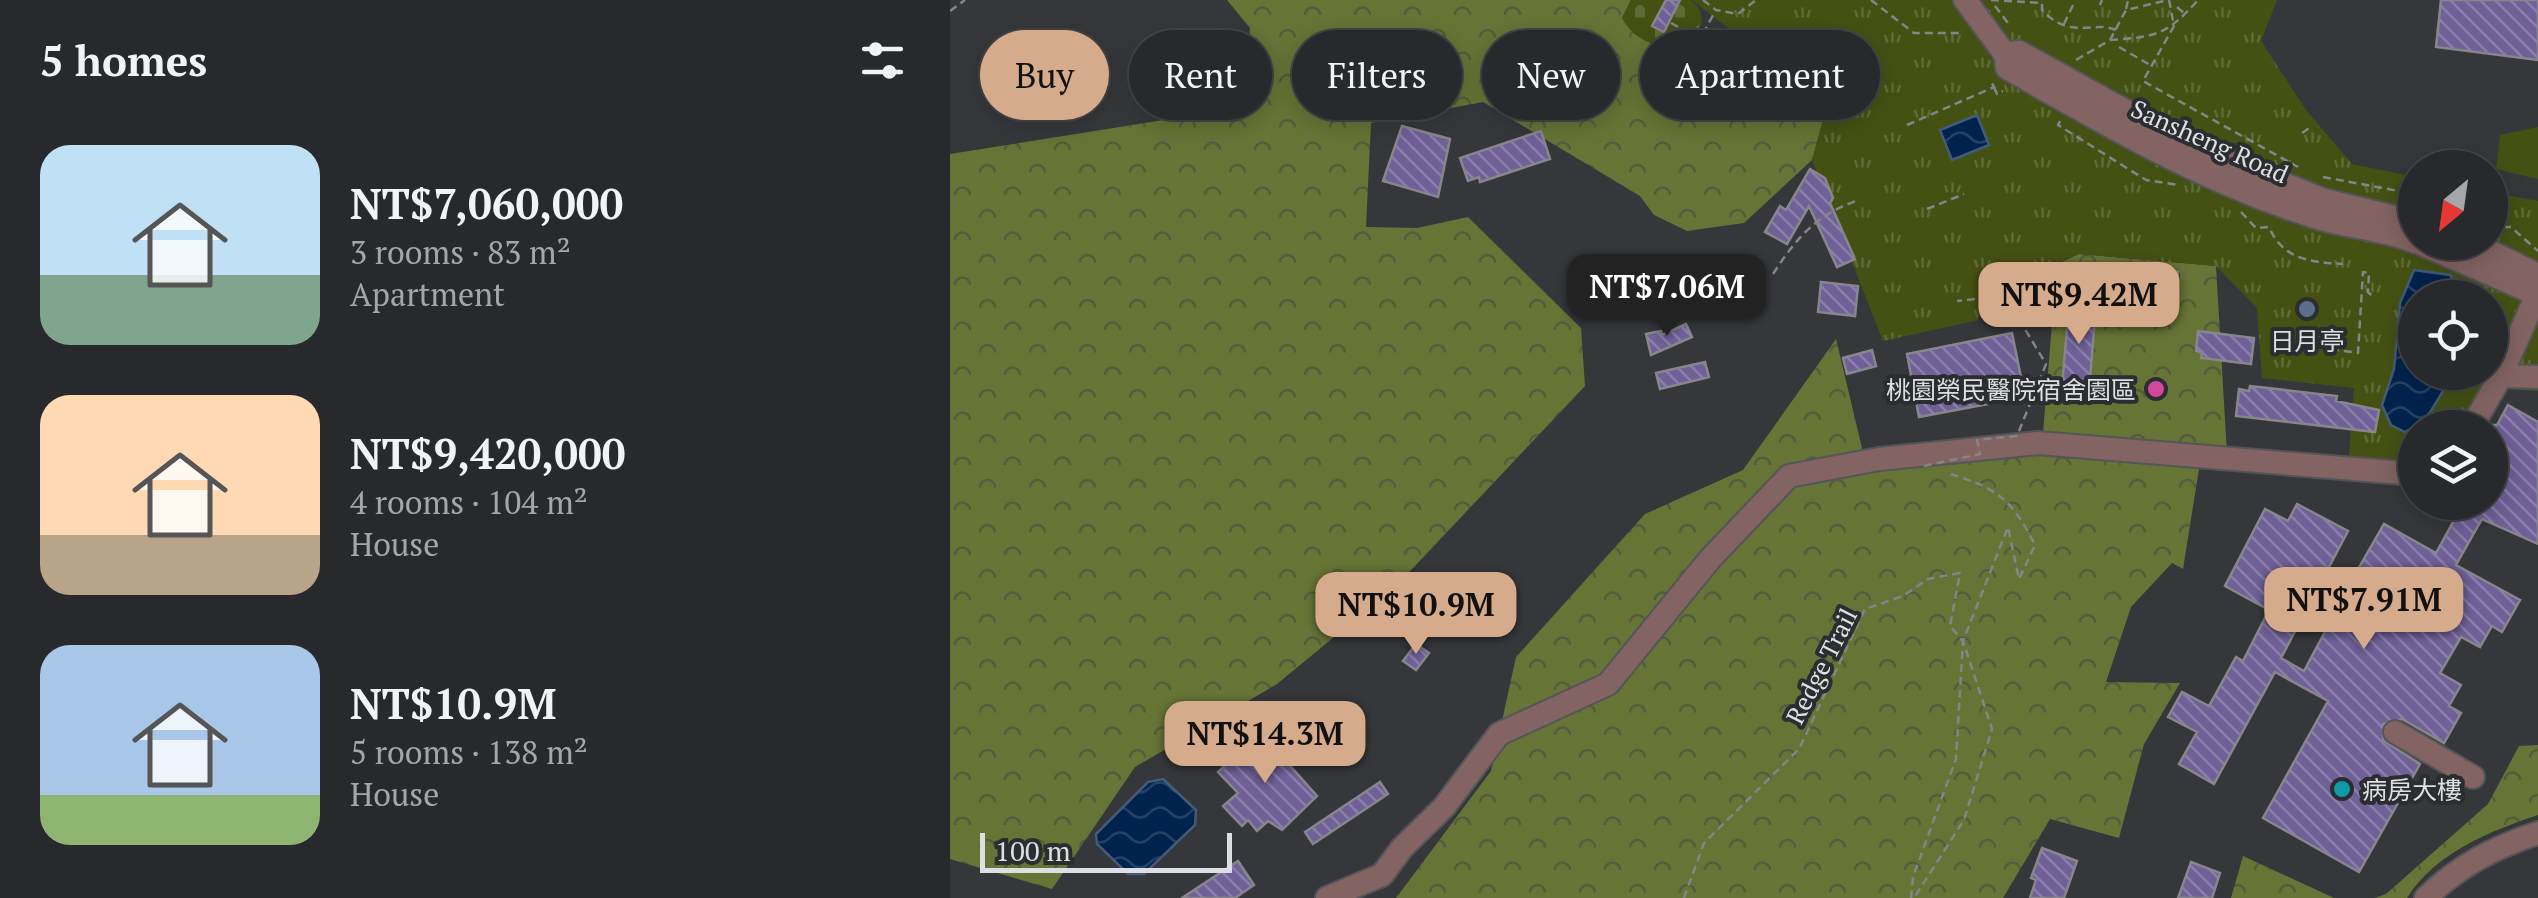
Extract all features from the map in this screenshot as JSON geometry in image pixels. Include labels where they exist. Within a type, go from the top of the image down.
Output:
[{"type":"street","name":"Sansheng Road","points":[[1965,0],[2005,54],[2007,68],[2178,162],[2318,218],[2398,238]]},
{"type":"street","name":"Sansheng Road","points":[[2005,54],[2019,52],[2187,145],[2324,200],[2398,218]]},
{"type":"street","name":"Sansheng Road","points":[[2463,260],[2538,289]]},
{"type":"street","points":[[2497,260],[2538,289],[2508,358]]},
{"type":"street","points":[[2508,376],[2538,377]]},
{"type":"street","points":[[1328,898],[1382,875],[1402,848],[1444,807],[1499,734],[1608,684],[1710,559],[1789,476],[1879,459],[2038,443],[2398,473]]},
{"type":"street","points":[[2394,732],[2473,777]]},
{"type":"street","points":[[2426,898],[2462,868],[2502,844],[2538,833]]},
{"type":"path","points":[[950,11],[965,0]]},
{"type":"path","points":[[1703,0],[1716,10],[1738,14],[1756,0]]},
{"type":"path","points":[[1871,0],[1914,33],[1966,33]]},
{"type":"path","points":[[1990,0],[2042,1],[2042,10],[2063,25],[2116,30]]},
{"type":"path","points":[[2095,50],[2110,40],[2128,0]]},
{"type":"path","points":[[2126,10],[2168,0],[2174,26]]},
{"type":"path","points":[[2198,0],[2174,26],[2141,83],[2298,167]]},
{"type":"path","points":[[2063,25],[2074,3]]},
{"type":"path","points":[[2177,7],[2185,14]]},
{"type":"path","points":[[1672,23],[1700,40],[1716,10]]},
{"type":"path","points":[[2110,40],[2152,38],[2174,26]]},
{"type":"path","points":[[2119,47],[2152,66]]},
{"type":"path","points":[[1908,124],[1994,87],[1989,77]]},
{"type":"path","points":[[2048,113],[2061,122],[2058,125],[2146,180],[2196,188]]},
{"type":"path","points":[[2302,134],[2312,126]]},
{"type":"path","points":[[2314,176],[2398,191]]},
{"type":"path","points":[[1927,209],[1964,194]]},
{"type":"path","points":[[1774,274],[1800,233],[1834,208],[1859,200]]},
{"type":"path","points":[[2240,211],[2256,228],[2269,227],[2276,243],[2292,255],[2310,262],[2343,264]]},
{"type":"path","points":[[2508,227],[2538,251]]},
{"type":"path","points":[[2330,349],[2358,353],[2363,272],[2369,272],[2368,292],[2372,296]]},
{"type":"path","points":[[1912,898],[1913,876],[1956,758],[1963,641],[2008,527],[2020,579],[2035,545],[2020,517],[1989,486],[1924,466],[1980,454],[1977,440],[2018,436],[2046,364],[2005,296],[1957,301]]},
{"type":"path","name":"Redge Trail","points":[[1684,898],[1704,843],[1799,749],[1865,609],[1903,596],[1928,579],[1960,573],[1950,626],[1963,641]]},
{"type":"path","points":[[1912,898],[1964,820],[1992,729],[1963,641]]},
{"type":"green space","points":[[1227,0],[1631,0],[1622,18],[1640,33],[1640,120],[1823,120],[1812,160],[1744,223],[1687,231],[1654,215],[1640,196],[1513,120],[1620,120],[1620,30],[1482,30],[1482,102],[1462,106],[1462,30],[1292,30],[1292,120],[1387,120],[1371,123],[1366,227],[1417,228],[1468,217],[1581,328],[1585,386],[1396,586],[1277,684],[1135,767],[1052,889],[950,859],[950,154],[1163,120],[1272,120],[1272,30],[1250,28]]},
{"type":"green space","points":[[1631,0],[1691,0],[1700,10],[1702,22],[1697,30],[1640,30],[1640,38],[1622,18]]},
{"type":"green space","points":[[1692,0],[2277,0],[2261,41],[2306,110],[2352,164],[2398,173],[2398,260],[2508,260],[2508,195],[2538,201],[2538,391],[2508,389],[2508,280],[2398,280],[2398,390],[2503,390],[2491,410],[2398,410],[2398,484],[2347,480],[2354,388],[2262,378],[2257,308],[2216,266],[2079,254],[1983,294],[1979,320],[1883,341],[1812,160],[1823,120],[1880,120],[1880,30],[1731,30]]},
{"type":"green space","points":[[2538,127],[2538,179],[2508,172],[2508,150],[2498,150],[2500,135]]},
{"type":"green space","points":[[2079,254],[2216,266],[2228,471],[2199,469],[2183,569],[2172,563],[2131,607],[2106,682],[2180,683],[2144,744],[2119,838],[2050,819],[2003,898],[1396,898],[1491,771],[1516,657],[1645,514],[1743,470],[1836,339],[1867,469],[2043,433],[2057,264]],"holes":[[[2121,267],[2180,273],[2179,280],[2159,302],[2135,300]],[[2066,292],[2090,298],[2091,293],[2098,294],[2098,302],[2093,302],[2091,375],[2086,375],[2088,402],[2063,396],[2055,400],[2056,389],[2062,389],[2069,298]]]},
{"type":"green space","points":[[2538,745],[2538,815],[2483,836],[2448,856],[2407,898],[2375,898],[2386,894],[2488,804],[2519,746]]},
{"type":"green space","points":[[2243,856],[2334,898],[2231,898]]},
{"type":"water","points":[[1977,115],[1989,145],[1952,160],[1940,130]]},
{"type":"water","points":[[2414,270],[2450,275],[2453,280],[2410,280]]},
{"type":"water","points":[[2398,325],[2398,390],[2444,390],[2431,410],[2398,410],[2398,428],[2391,425],[2382,405],[2394,369]]},
{"type":"water","points":[[1163,779],[1196,810],[1195,825],[1144,874],[1128,874],[1097,844],[1096,834],[1148,782]]},
{"type":"building","points":[[1666,0],[1680,0],[1665,30],[1652,26]]},
{"type":"building","points":[[2441,0],[2538,0],[2538,60],[2436,47]]},
{"type":"building","points":[[1402,126],[1450,139],[1438,197],[1383,181]]},
{"type":"building","points":[[1541,131],[1550,159],[1480,182],[1479,177],[1468,181],[1460,158]]},
{"type":"building","points":[[1810,169],[1825,178],[1833,198],[1830,203],[1855,259],[1837,267],[1809,206],[1787,244],[1765,232],[1780,206],[1786,210]]},
{"type":"building","points":[[2120,267],[2178,272],[2176,304],[2118,298]]},
{"type":"building","points":[[1821,282],[1858,286],[1855,316],[1818,312]]},
{"type":"building","points":[[2070,292],[2097,294],[2088,402],[2061,399]]},
{"type":"building","points":[[1686,324],[1692,337],[1651,355],[1646,334],[1661,331],[1662,335]]},
{"type":"building","points":[[2198,331],[2254,338],[2251,364],[2201,358],[2202,352],[2196,351]]},
{"type":"building","points":[[2012,333],[2025,397],[1919,417],[1907,354]]},
{"type":"building","points":[[1872,350],[1876,366],[1847,374],[1843,358]]},
{"type":"building","points":[[1705,362],[1709,377],[1660,389],[1656,373]]},
{"type":"building","points":[[2250,386],[2337,396],[2336,401],[2379,410],[2375,432],[2236,416],[2239,389],[2249,391]]},
{"type":"building","points":[[2508,405],[2538,422],[2538,544],[2484,520],[2508,520]]},
{"type":"building","points":[[2297,504],[2348,531],[2281,658],[2304,671],[2335,613],[2350,622],[2374,580],[2357,571],[2384,524],[2436,553],[2454,520],[2481,520],[2456,565],[2520,600],[2502,632],[2492,626],[2480,647],[2461,637],[2440,673],[2461,685],[2449,706],[2461,713],[2444,743],[2402,719],[2383,724],[2383,740],[2420,764],[2359,872],[2263,818],[2328,701],[2275,672],[2214,784],[2179,764],[2197,732],[2168,717],[2182,692],[2209,706],[2236,657],[2243,661],[2269,610],[2225,586],[2265,509],[2288,521]]},
{"type":"building","points":[[1416,644],[1429,653],[1416,670],[1403,661]]},
{"type":"building","points":[[1260,732],[1317,796],[1282,830],[1268,821],[1257,831],[1248,820],[1242,826],[1223,806],[1238,793],[1218,772]]},
{"type":"building","points":[[1380,782],[1388,794],[1313,844],[1305,832]]},
{"type":"building","points":[[2042,848],[2077,861],[2064,898],[2030,898],[2036,880],[2031,878]]},
{"type":"building","points":[[1238,861],[1254,885],[1235,898],[1182,898]]},
{"type":"building","points":[[2191,862],[2220,873],[2212,898],[2178,898]]},
{"type":"place","name":"日月亭","points":[[2307,309]]},
{"type":"place","name":"桃園榮民醫院宿舍園區","points":[[2156,389]]},
{"type":"place","name":"病房大樓","points":[[2342,789]]}]
